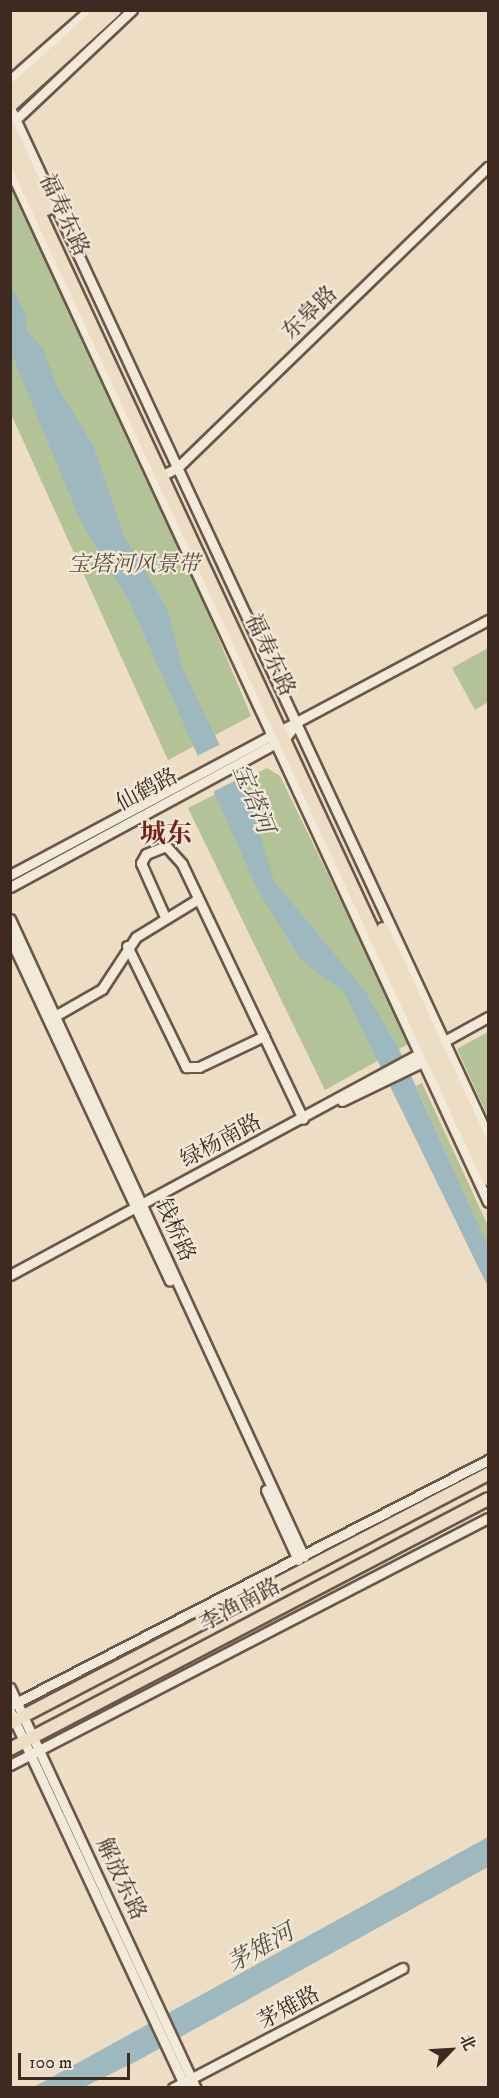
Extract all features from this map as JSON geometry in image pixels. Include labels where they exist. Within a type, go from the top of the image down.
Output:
[{"type":"main road","points":[[10,93],[102,10]]},
{"type":"main road","points":[[11,117],[115,10]]},
{"type":"main road","name":"福寿东路","points":[[11,117],[166,474]]},
{"type":"main road","name":"福寿东路","points":[[10,150],[166,474],[429,1053],[489,1179]]},
{"type":"main road","name":"福寿东路","points":[[429,1053],[489,1156]]},
{"type":"main road","name":"李渔南路","points":[[15,1718],[489,1474]]},
{"type":"main road","name":"李渔南路","points":[[10,1749],[489,1499]]},
{"type":"street","points":[[10,80],[88,10]]},
{"type":"street","points":[[11,117],[132,10]]},
{"type":"street","name":"东皋路","points":[[166,474],[489,167]]},
{"type":"street","points":[[10,170],[166,474]]},
{"type":"street","name":"仙鹤路","points":[[10,886],[189,790],[256,748],[489,620]]},
{"type":"street","points":[[285,732],[429,1053],[489,1202]]},
{"type":"street","name":"仙鹤路","points":[[10,875],[184,781],[256,748]]},
{"type":"street","points":[[165,916],[141,863],[155,848],[176,852],[303,1119]]},
{"type":"street","points":[[55,1016],[102,989],[128,946],[165,916],[198,899]]},
{"type":"street","name":"钱桥路","points":[[10,919],[139,1207]]},
{"type":"street","name":"钱桥路","points":[[10,938],[139,1207],[302,1558]]},
{"type":"street","points":[[128,946],[186,1067],[199,1067],[264,1036]]},
{"type":"street","name":"绿杨南路","points":[[10,1275],[429,1053],[489,1017]]},
{"type":"street","points":[[429,1053],[489,1136]]},
{"type":"street","points":[[14,1704],[489,1460]]},
{"type":"street","points":[[10,1765],[489,1518]]},
{"type":"street","name":"解放东路","points":[[10,1688],[15,1718],[29,1739],[155,2010],[167,2049],[190,2085]]},
{"type":"street","name":"茅雉路","points":[[173,2088],[190,2085],[403,1968]]},
{"type":"street","name":"解放东路","points":[[155,2010],[177,2044],[190,2085]]},
{"type":"green space","name":"宝塔河风景带","points":[[10,183],[174,532],[251,716],[168,760],[11,414]]},
{"type":"green space","points":[[488,648],[488,702],[475,710],[452,668]]},
{"type":"green space","points":[[267,768],[280,776],[410,1043],[325,1090],[188,808]]},
{"type":"green space","points":[[488,1032],[488,1117],[457,1049]]},
{"type":"green space","points":[[422,1083],[488,1226],[488,1247],[416,1086]]},
{"type":"water","name":"宝塔河","points":[[10,284],[26,314],[26,330],[43,348],[57,386],[93,445],[123,534],[168,610],[182,667],[255,818],[274,881],[365,991],[399,1049],[488,1246],[488,1287],[344,992],[301,960],[257,889],[129,601],[80,520],[11,353]]},
{"type":"water","points":[[488,1837],[488,1867],[137,2061],[84,2087],[32,2088]]},
{"type":"pier","points":[[221,744],[239,779],[211,793],[193,758]]},
{"type":"district","name":"城东","points":[[166,835]]},
{"type":"water label","name":"茅雉河","points":[[261,1949]]}]
